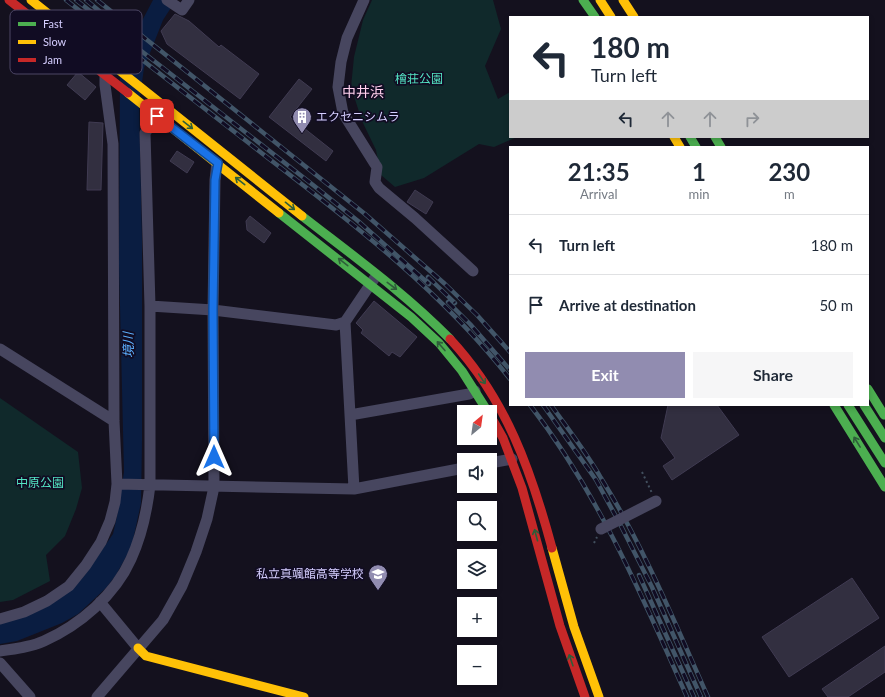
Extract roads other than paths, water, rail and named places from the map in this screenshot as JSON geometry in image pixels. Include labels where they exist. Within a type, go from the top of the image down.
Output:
[{"type":"main road","points":[[9,0],[22,10]]},
{"type":"main road","points":[[31,0],[43,10]]},
{"type":"main road","points":[[572,0],[580,11]]},
{"type":"main road","points":[[583,0],[593,16]]},
{"type":"main road","points":[[600,0],[615,14]]},
{"type":"main road","points":[[611,0],[615,14]]},
{"type":"main road","points":[[623,0],[633,16]]},
{"type":"main road","points":[[102,74],[374,280],[420,310],[446,334],[472,364],[493,395],[524,456],[541,505],[571,617],[599,697]]},
{"type":"main road","points":[[123,74],[374,280],[439,343],[462,371],[484,405]]},
{"type":"main road","points":[[869,391],[885,416]]},
{"type":"main road","points":[[835,406],[885,487]]},
{"type":"main road","points":[[849,406],[885,463]]},
{"type":"main road","points":[[865,406],[885,438]]},
{"type":"main road","points":[[497,429],[512,459],[528,506],[557,619],[585,697]]},
{"type":"main road","points":[[866,456],[885,446]]},
{"type":"main road","points":[[138,648],[146,656],[304,697]]},
{"type":"street","points":[[167,0],[182,10],[189,0]]},
{"type":"street","points":[[364,0],[347,38],[341,62],[338,87],[343,113],[375,164],[375,182],[379,188],[415,218],[473,271]]},
{"type":"street","points":[[0,619],[24,612],[47,601],[69,586],[86,565],[101,542],[110,521],[115,502],[118,485],[114,421],[113,144],[105,76]]},
{"type":"street","points":[[0,651],[21,648],[44,641],[85,616],[100,602],[116,583],[131,560],[139,540],[146,515],[148,485],[150,306],[145,133],[157,116]]},
{"type":"street","points":[[98,696],[163,620],[182,586],[196,552],[207,519],[214,487],[213,310],[215,180],[218,163]]},
{"type":"street","points":[[150,306],[213,310],[336,325],[345,322],[374,280]]},
{"type":"street","points":[[345,322],[354,489]]},
{"type":"street","points":[[0,348],[114,421]]},
{"type":"street","points":[[350,415],[469,394],[475,391]]},
{"type":"street","points":[[497,462],[512,459]]},
{"type":"street","points":[[118,485],[354,489],[457,469]]},
{"type":"street","points":[[601,529],[656,501]]},
{"type":"street","points":[[100,602],[138,648]]},
{"type":"street","points":[[0,663],[30,697]]},
{"type":"water","name":"境川","points":[[153,0],[176,0],[163,20],[144,68],[139,104],[142,241],[141,503],[131,548],[116,575],[106,588],[78,614],[62,623],[17,641],[0,644],[0,622],[73,588],[84,576],[113,534],[124,472],[119,264],[120,74],[142,74],[142,21]]},
{"type":"railway","points":[[66,0],[79,10]]},
{"type":"railway","points":[[76,0],[89,10]]},
{"type":"railway","points":[[86,0],[98,10]]},
{"type":"railway","points":[[97,0],[110,10]]},
{"type":"railway","points":[[142,36],[365,214],[445,284],[477,315],[509,351]]},
{"type":"railway","points":[[142,52],[358,221],[429,284]]},
{"type":"railway","points":[[142,59],[365,234],[456,317],[509,378]]},
{"type":"railway","points":[[428,277],[455,303]]},
{"type":"railway","points":[[448,302],[470,324],[509,369]]},
{"type":"railway","points":[[531,406],[577,474],[598,509],[653,621],[687,697]]},
{"type":"railway","points":[[544,406],[596,480],[620,524],[652,587],[701,697]]},
{"type":"railway","points":[[552,406],[595,468],[617,504],[671,613],[708,697]]},
{"type":"railway","points":[[639,575],[694,697]]},
{"type":"place","name":"エクセニシムラ","points":[[302,134]]},
{"type":"place","name":"私立真颯館高等学校","points":[[378,591]]},
{"type":"district","name":"中井浜","points":[[363,92]]},
{"type":"park label","name":"檜荘公園","points":[[419,79]]},
{"type":"park label","name":"中原公園","points":[[40,483]]}]
